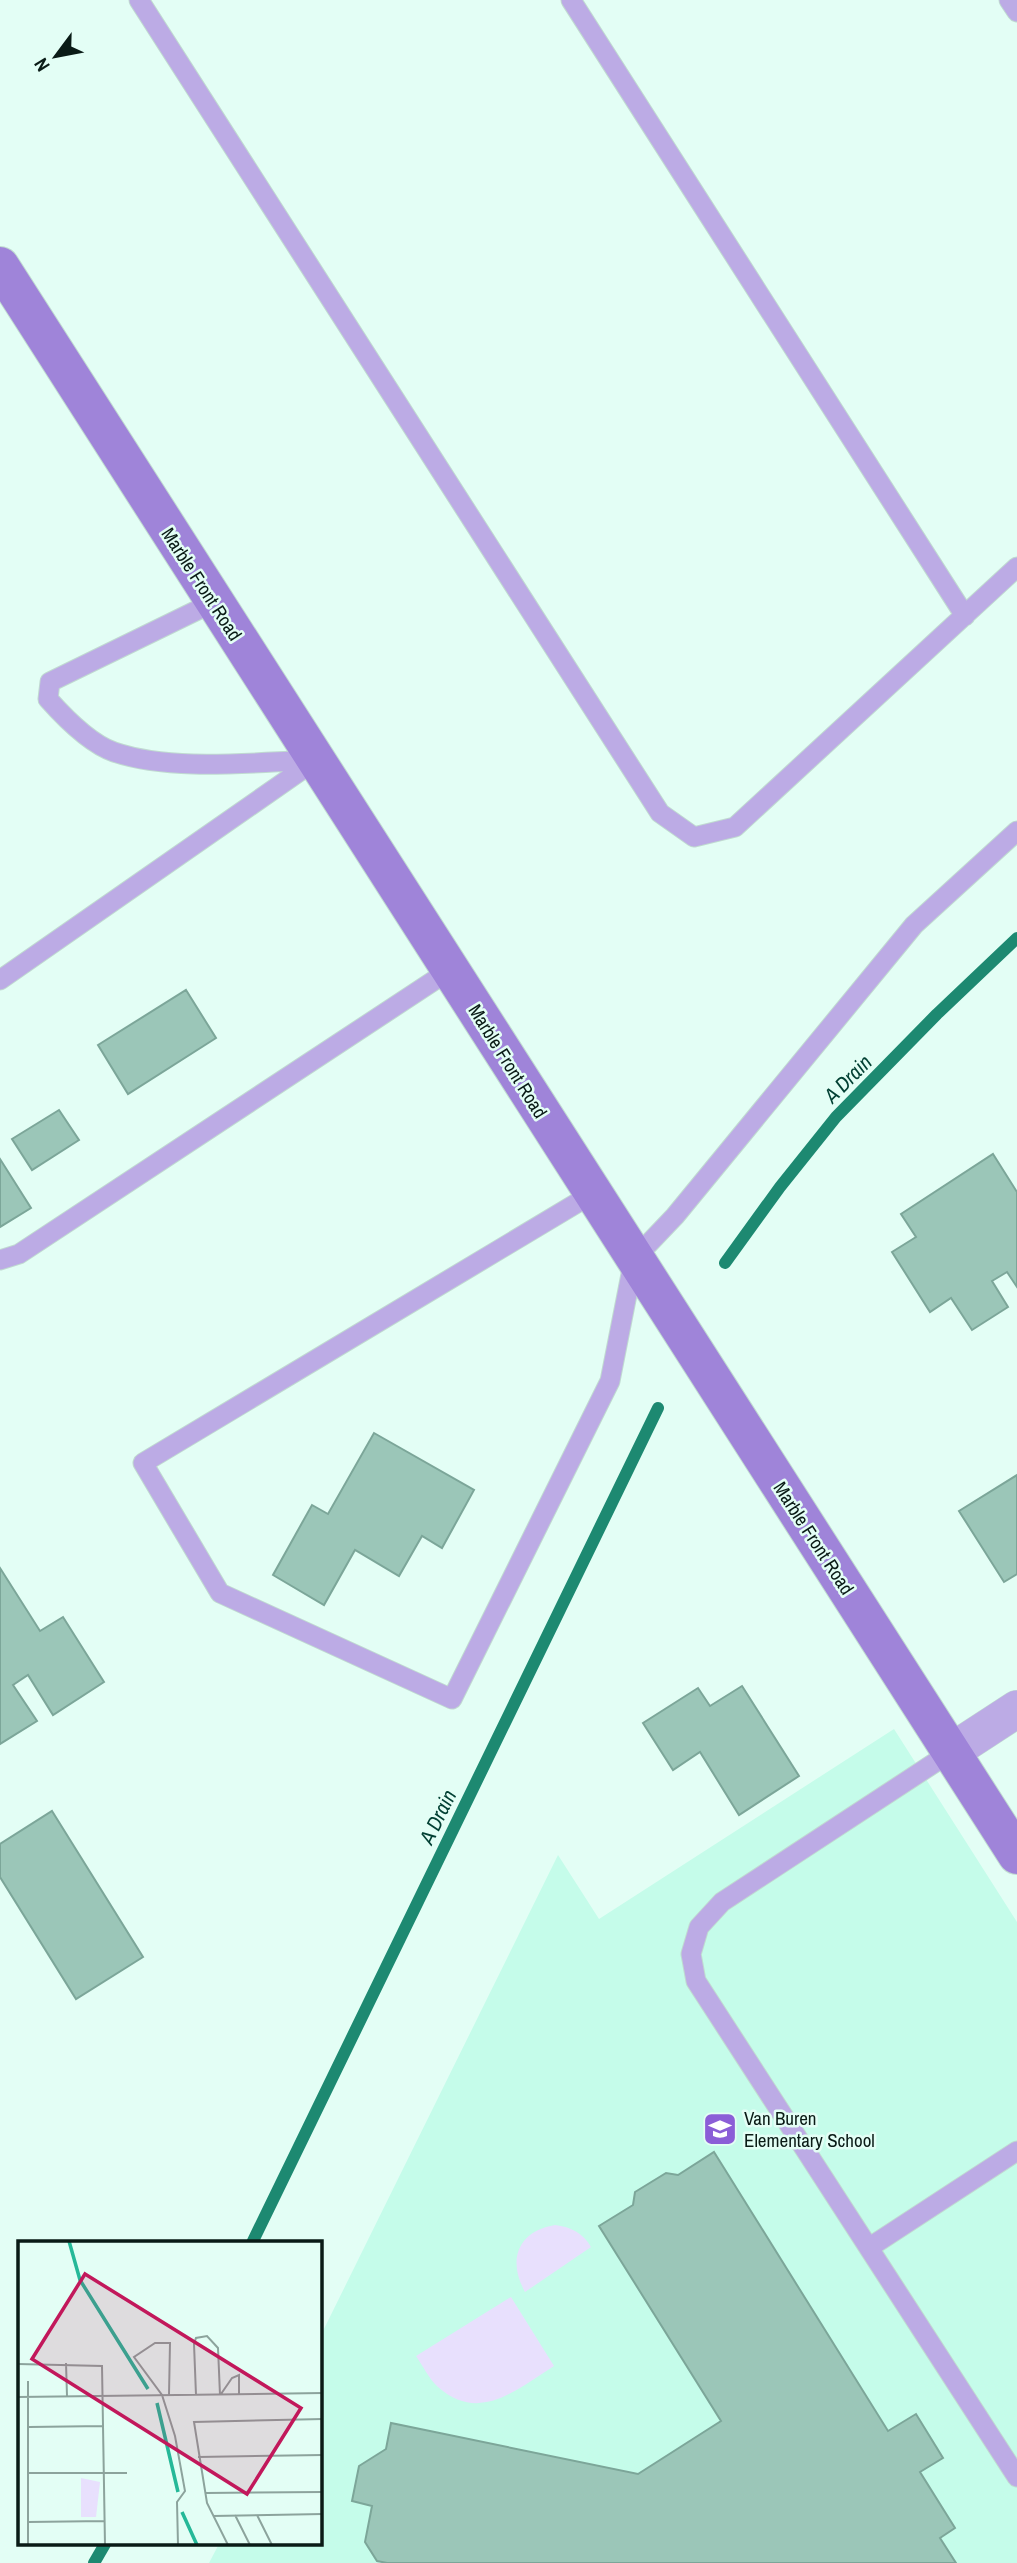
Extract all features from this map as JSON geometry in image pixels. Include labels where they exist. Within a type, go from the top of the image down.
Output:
[{"type":"street","name":"Marble Front Road","points":[[0,266],[1017,1855]]},
{"type":"street","points":[[951,1752],[1017,1709]]},
{"type":"lane","points":[[139,0],[660,813],[694,837],[735,827],[1017,567]]},
{"type":"lane","points":[[570,0],[965,616]]},
{"type":"lane","points":[[1009,0],[1017,12]]},
{"type":"lane","points":[[214,602],[50,682],[48,699],[69,723],[112,751],[174,763],[316,760]]},
{"type":"lane","points":[[0,980],[316,760]]},
{"type":"lane","points":[[592,1194],[143,1463],[220,1593],[452,1699],[610,1381],[634,1259],[675,1216],[914,925],[1017,831]]},
{"type":"lane","points":[[0,1259],[19,1254],[450,970]]},
{"type":"lane","points":[[951,1752],[722,1902],[699,1927],[691,1954],[696,1981],[1017,2477]]},
{"type":"lane","points":[[870,2247],[1017,2151]]},
{"type":"shaded area","name":"Van Buren Elementary School","points":[[894,1729],[1017,1922],[1017,2563],[209,2563],[218,2546],[322,2546],[322,2333],[558,1855],[599,1919]]},
{"type":"shaded area","points":[[555,2225],[576,2232],[591,2247],[525,2292],[517,2269],[519,2249],[532,2234]]},
{"type":"shaded area","points":[[511,2297],[554,2366],[498,2399],[469,2403],[454,2398],[435,2384],[416,2356]]},
{"type":"building","points":[[186,990],[216,1038],[128,1094],[98,1045]]},
{"type":"building","points":[[59,1110],[79,1140],[32,1170],[12,1139]]},
{"type":"building","points":[[993,1154],[1017,1192],[1017,1287],[1007,1272],[992,1281],[1008,1307],[972,1330],[951,1298],[930,1312],[892,1252],[916,1237],[901,1214]]},
{"type":"building","points":[[0,1159],[31,1208],[0,1227]]},
{"type":"building","points":[[374,1433],[474,1490],[442,1548],[422,1536],[399,1576],[355,1550],[324,1605],[273,1575],[312,1505],[328,1514]]},
{"type":"building","points":[[1017,1475],[1017,1574],[1004,1582],[959,1511]]},
{"type":"building","points":[[0,1568],[40,1631],[63,1617],[104,1682],[53,1715],[28,1675],[13,1685],[37,1721],[0,1744]]},
{"type":"building","points":[[742,1686],[799,1776],[739,1815],[700,1752],[673,1770],[643,1723],[698,1688],[710,1706]]},
{"type":"building","points":[[52,1811],[143,1957],[76,1999],[0,1877],[0,1844]]},
{"type":"building","points":[[714,2152],[888,2431],[916,2414],[943,2458],[920,2472],[955,2528],[940,2538],[956,2563],[377,2561],[365,2542],[372,2506],[352,2501],[359,2466],[386,2449],[391,2423],[638,2474],[721,2421],[599,2226],[633,2205],[635,2192],[666,2173],[678,2175]]},
{"type":"waterway","name":"A Drain","points":[[725,1263],[780,1187],[836,1117],[937,1014],[1017,938]]},
{"type":"waterway","name":"A Drain","points":[[253,2241],[658,1408]]},
{"type":"waterway","name":"A Drain","points":[[94,2563],[104,2546]]},
{"type":"place","name":"Van Buren Elementary School","points":[[720,2129]]}]
